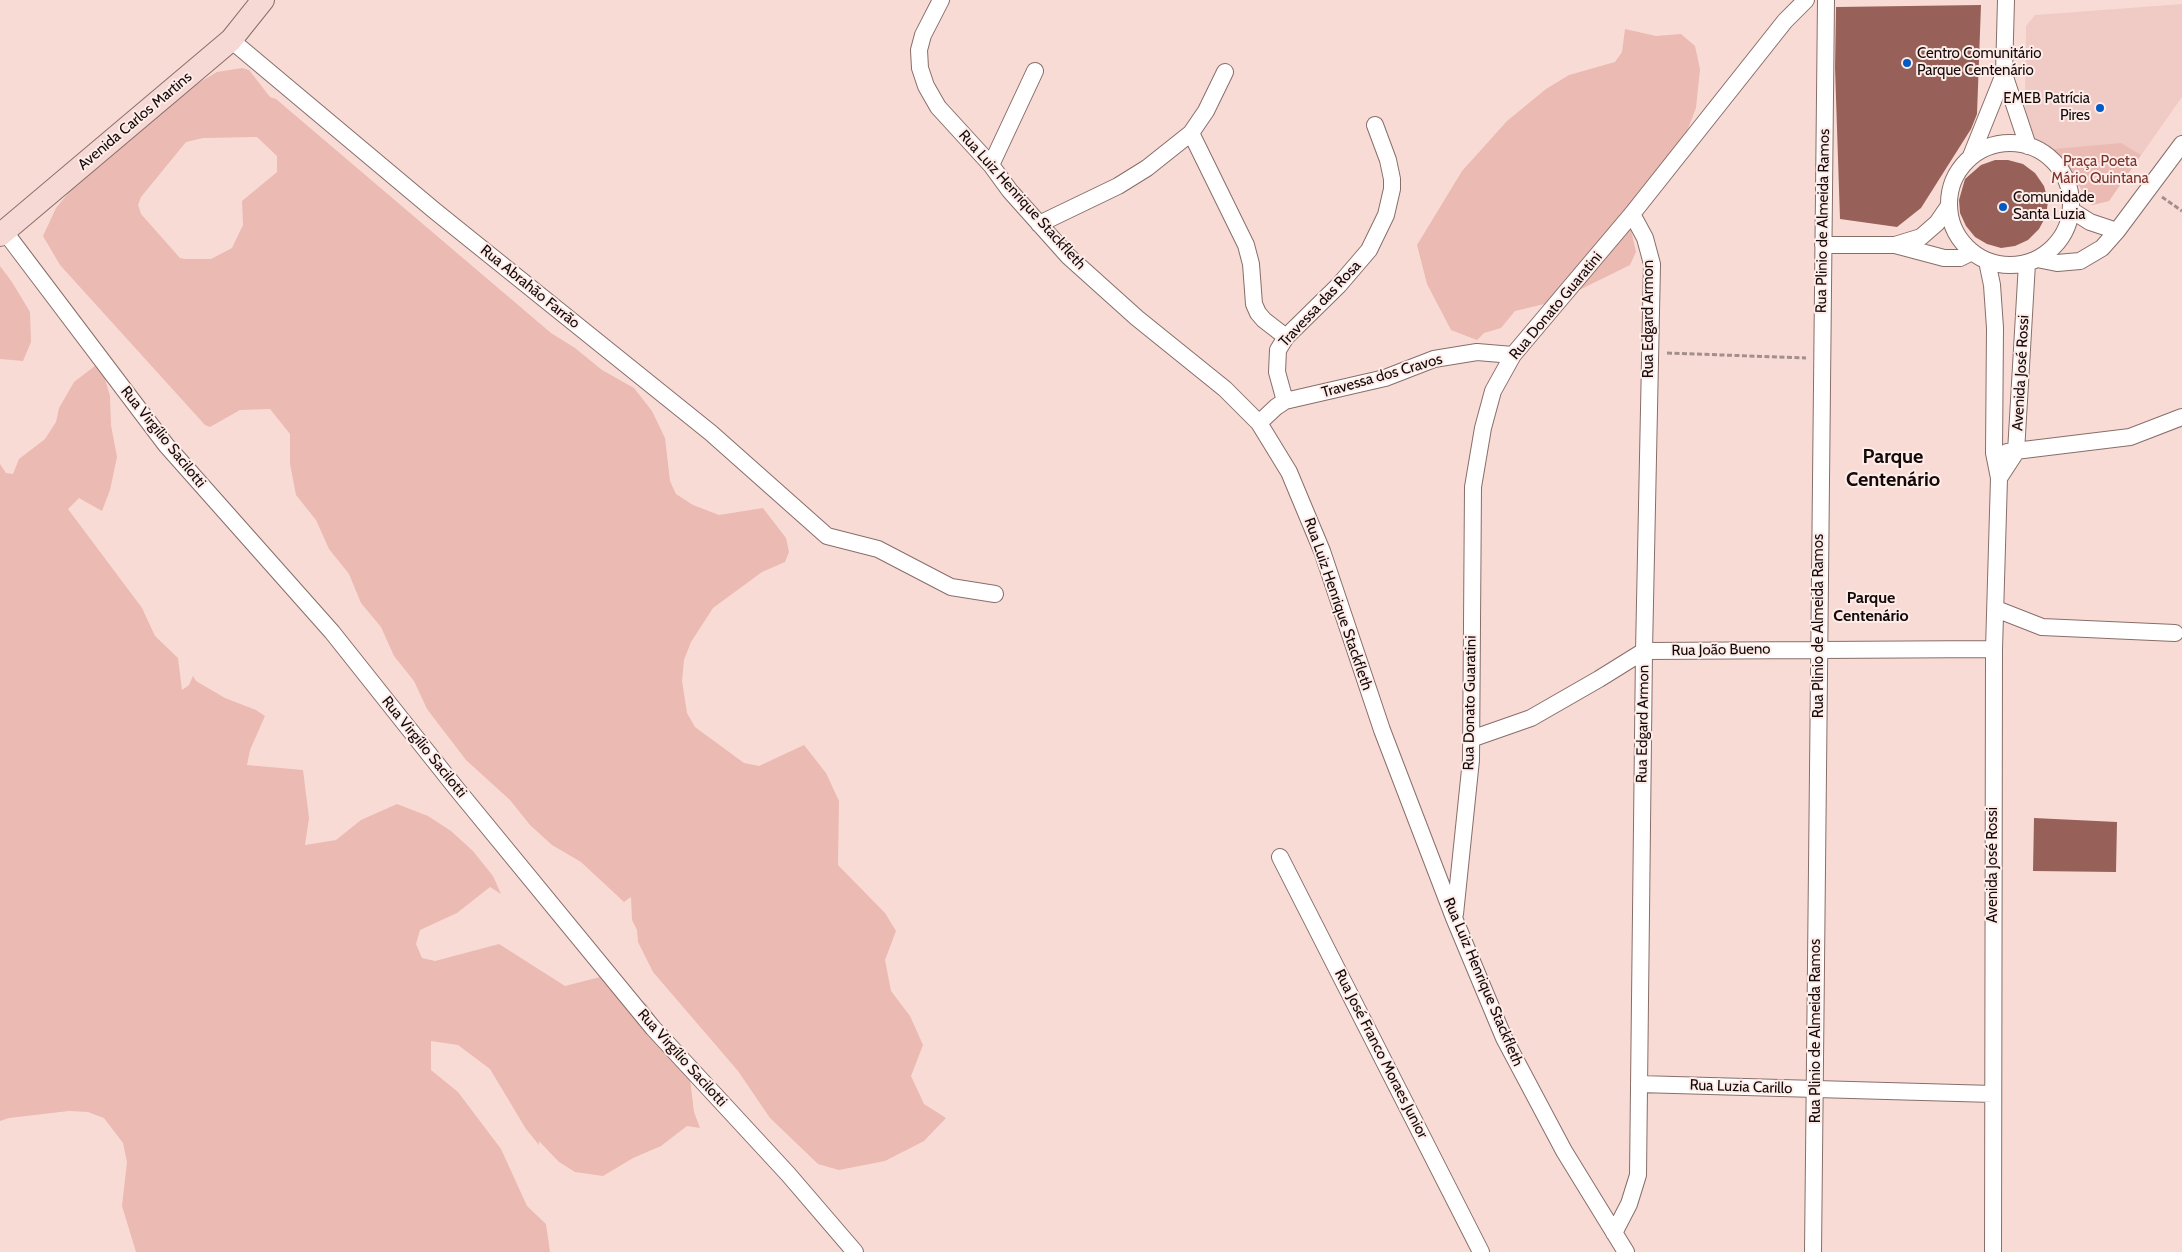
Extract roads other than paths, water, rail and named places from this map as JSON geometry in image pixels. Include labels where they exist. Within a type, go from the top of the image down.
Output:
[{"type":"street","name":"Avenida Carlos Martins","points":[[2,233],[231,40],[263,0]]},
{"type":"street","name":"Rua Luiz Henrique Stackfleth","points":[[941,0],[923,35],[918,50],[920,68],[926,86],[938,107],[991,165],[1068,256],[1098,284],[1225,389],[1259,423],[1289,472],[1322,551],[1382,730],[1454,918],[1504,1038],[1564,1151],[1626,1252]]},
{"type":"street","name":"Rua Donato Guaratini","points":[[1454,918],[1471,760],[1472,487],[1483,428],[1493,391],[1513,355],[1632,214],[1785,21],[1806,0]]},
{"type":"street","name":"Rua Plinio de Almeida Ramos","points":[[1813,1252],[1826,0]]},
{"type":"street","points":[[2006,0],[2004,74],[2028,146]]},
{"type":"street","name":"Rua Abrahão Farrão","points":[[231,40],[434,211],[711,433],[827,536],[878,549],[951,587],[995,594]]},
{"type":"street","points":[[991,165],[1035,71]]},
{"type":"street","points":[[1039,224],[1118,186],[1148,168],[1191,133],[1206,111],[1225,72]]},
{"type":"street","points":[[1971,156],[2004,74]]},
{"type":"street","name":"Travessa das Rosa","points":[[1285,401],[1280,386],[1276,361],[1278,350],[1286,337],[1339,285],[1369,250],[1386,215],[1392,189],[1392,179],[1388,160],[1375,125]]},
{"type":"street","points":[[1191,133],[1246,245],[1252,264],[1254,304],[1264,320],[1286,337]]},
{"type":"street","points":[[2032,261],[2054,247],[2066,230],[2071,210],[2070,189],[2061,170],[2047,155],[2028,146],[2008,142],[1988,146],[1971,156],[1958,170],[1950,188],[1948,207],[1952,224],[1960,240],[1972,252],[1987,261],[2007,265],[2032,261],[2057,263],[2080,261],[2102,248],[2117,231],[2182,144]]},
{"type":"street","points":[[1895,245],[1920,237],[1937,223],[1948,207]]},
{"type":"street","points":[[2071,210],[2090,222],[2117,231]]},
{"type":"street","name":"Rua Edgard Armon","points":[[1614,1233],[1629,1204],[1638,1175],[1644,651],[1652,264],[1645,238],[1632,214]]},
{"type":"street","name":"Rua Virgílio Sacilotti","points":[[2,233],[166,445],[332,632],[456,788],[653,1028],[788,1174],[855,1252]]},
{"type":"street","points":[[1822,244],[1895,245],[1944,258],[1960,258],[1972,252]]},
{"type":"street","name":"Avenida José Rossi","points":[[1987,261],[1992,285],[1995,328],[1994,453],[1999,478],[1994,649],[1993,1252]]},
{"type":"street","name":"Avenida José Rossi","points":[[1999,478],[2016,452],[2032,261]]},
{"type":"street","name":"Travessa dos Cravos","points":[[1259,423],[1285,401],[1385,378],[1434,359],[1477,352],[1513,355]]},
{"type":"street","points":[[1994,453],[2016,452],[2130,437],[2182,417]]},
{"type":"street","points":[[1996,609],[2042,627],[2175,633]]},
{"type":"street","name":"Rua João Bueno","points":[[1644,651],[1994,649]]},
{"type":"street","points":[[1471,739],[1531,718],[1644,651]]},
{"type":"street","name":"Rua José Franco Moraes Junior","points":[[1280,857],[1481,1252]]},
{"type":"street","name":"Rua Luzia Carillo","points":[[1639,1084],[1993,1094]]},
{"type":"place","name":"Centro Comunitário Parque Centenário","points":[[1907,63]]},
{"type":"place","name":"EMEB Patrícia Pires","points":[[2100,108]]},
{"type":"place","name":"Comunidade Santa Luzia","points":[[2003,207]]},
{"type":"district","name":"Parque Centenário","points":[[1893,468]]},
{"type":"district","name":"Parque Centenário","points":[[1871,607]]},
{"type":"park label","name":"Praça Poeta Mário Quintana","points":[[2100,170]]}]
